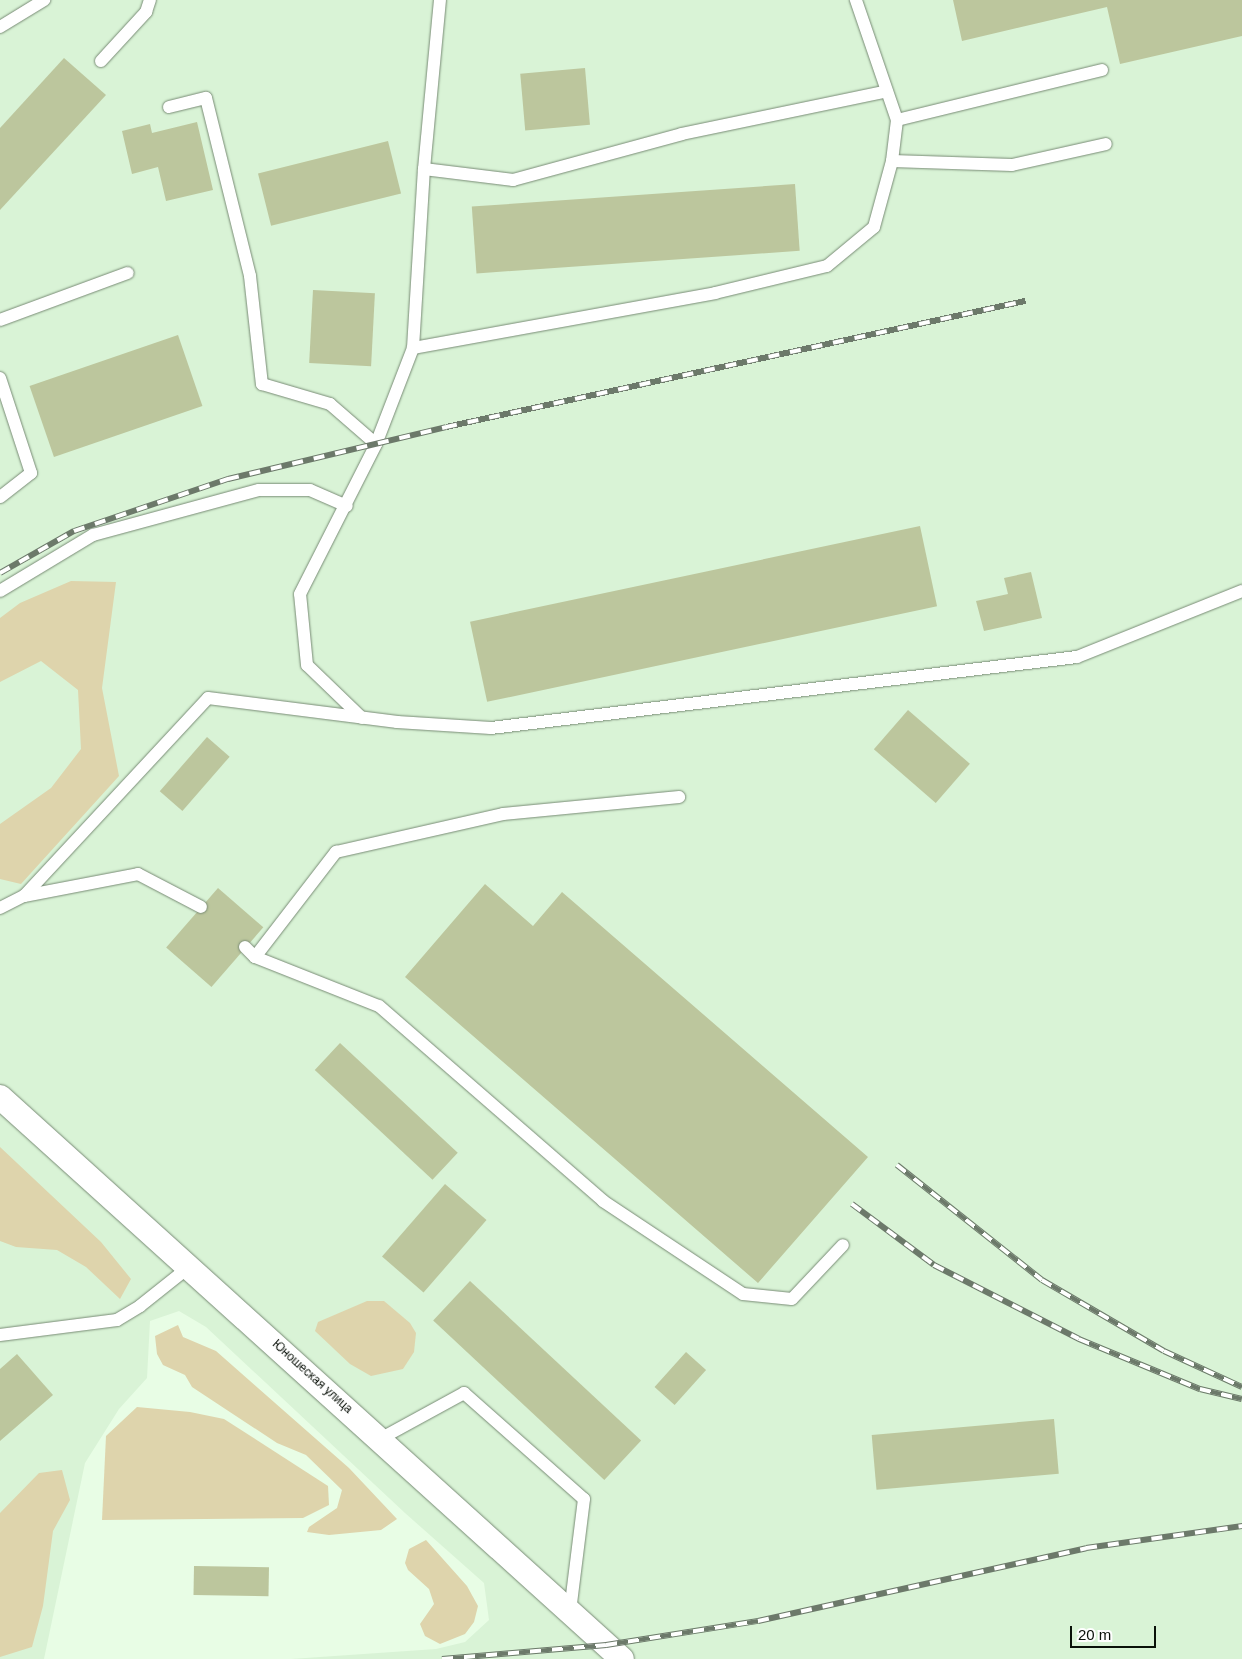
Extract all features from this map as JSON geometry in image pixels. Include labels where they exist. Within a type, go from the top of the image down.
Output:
[{"type":"street","name":"Юношеская улица","points":[[0,1097],[622,1659]]},
{"type":"lane","points":[[0,27],[44,0]]},
{"type":"lane","points":[[100,61],[146,12],[150,0]]},
{"type":"lane","points":[[362,718],[307,665],[300,594],[347,506],[376,444],[413,348],[424,169],[440,0]]},
{"type":"lane","points":[[413,348],[715,293],[827,266],[874,227],[892,161],[897,120],[856,0]]},
{"type":"lane","points":[[897,120],[1102,70]]},
{"type":"lane","points":[[424,169],[513,180],[682,134],[887,91]]},
{"type":"lane","points":[[169,107],[206,98],[250,276],[262,384],[330,404],[376,444]]},
{"type":"lane","points":[[892,161],[1012,165],[1106,144]]},
{"type":"lane","points":[[0,320],[128,273]]},
{"type":"lane","points":[[0,378],[31,473],[0,496]]},
{"type":"lane","points":[[0,591],[93,535],[259,490],[310,490],[347,506]]},
{"type":"lane","points":[[24,896],[208,698],[362,718],[491,728],[1076,657],[1242,591]]},
{"type":"lane","points":[[254,957],[336,852],[503,814],[680,797]]},
{"type":"lane","points":[[0,908],[24,896],[138,874],[201,907]]},
{"type":"lane","points":[[245,947],[254,957],[379,1006],[603,1201],[743,1294],[792,1299],[843,1245]]},
{"type":"lane","points":[[0,1335],[117,1320],[189,1267]]},
{"type":"lane","points":[[380,1439],[464,1393],[584,1499],[570,1611]]},
{"type":"shaded area","points":[[0,0],[1242,0],[1242,1659],[291,1659],[436,1649],[465,1642],[489,1620],[484,1583],[405,1513],[206,1327],[179,1311],[150,1321],[147,1378],[119,1409],[85,1463],[44,1659],[0,1659]]},
{"type":"shaded area","points":[[71,581],[116,582],[102,688],[119,776],[21,884],[0,879],[0,824],[51,788],[81,749],[78,690],[41,661],[0,682],[0,618],[20,603]]},
{"type":"shaded area","points":[[0,1147],[101,1242],[131,1279],[120,1299],[86,1267],[57,1250],[16,1247],[0,1241]]},
{"type":"shaded area","points":[[367,1301],[384,1301],[410,1323],[416,1333],[414,1352],[403,1369],[371,1376],[350,1364],[315,1331],[318,1322]]},
{"type":"shaded area","points":[[178,1325],[183,1337],[216,1351],[349,1468],[397,1519],[381,1530],[329,1535],[307,1532],[309,1527],[337,1508],[342,1490],[306,1455],[277,1443],[192,1387],[185,1375],[163,1365],[157,1354],[155,1336]]},
{"type":"shaded area","points":[[137,1407],[190,1412],[224,1419],[328,1486],[329,1505],[303,1518],[102,1520],[106,1436]]},
{"type":"shaded area","points":[[62,1470],[70,1500],[53,1531],[43,1606],[32,1647],[0,1657],[0,1513],[39,1473]]},
{"type":"shaded area","points":[[426,1540],[467,1586],[478,1606],[474,1622],[465,1634],[440,1644],[425,1636],[420,1624],[434,1604],[429,1589],[408,1570],[405,1563],[409,1549]]},
{"type":"building","points":[[953,0],[1242,0],[1242,36],[1120,64],[1107,7],[962,41]]},
{"type":"building","points":[[64,58],[106,95],[0,210],[0,128]]},
{"type":"building","points":[[585,68],[590,125],[525,130],[520,74]]},
{"type":"building","points":[[197,122],[213,190],[166,201],[158,167],[132,174],[122,131],[150,124],[152,133]]},
{"type":"building","points":[[388,141],[401,193],[271,226],[258,173]]},
{"type":"building","points":[[795,184],[800,251],[476,273],[472,207]]},
{"type":"building","points":[[313,290],[375,293],[371,366],[309,363]]},
{"type":"building","points":[[178,335],[202,406],[54,457],[30,386]]},
{"type":"building","points":[[920,526],[937,606],[487,702],[470,622]]},
{"type":"building","points":[[1031,572],[1042,618],[984,631],[976,601],[1008,594],[1004,578]]},
{"type":"building","points":[[908,710],[970,764],[936,803],[874,749]]},
{"type":"building","points":[[207,737],[230,757],[182,811],[160,791]]},
{"type":"building","points":[[485,884],[533,926],[562,892],[868,1157],[758,1283],[405,977]]},
{"type":"building","points":[[218,888],[263,927],[211,987],[166,948]]},
{"type":"building","points":[[340,1043],[458,1153],[433,1180],[315,1070]]},
{"type":"building","points":[[445,1184],[487,1220],[424,1293],[382,1256]]},
{"type":"building","points":[[470,1281],[641,1441],[604,1480],[433,1320]]},
{"type":"building","points":[[686,1352],[706,1370],[675,1405],[655,1387]]},
{"type":"building","points":[[17,1354],[53,1395],[0,1441],[0,1369]]},
{"type":"building","points":[[1054,1419],[1059,1474],[876,1490],[872,1435]]},
{"type":"building","points":[[194,1566],[269,1567],[268,1596],[193,1595]]},
{"type":"railway","points":[[0,573],[74,531],[228,479],[446,427],[1025,301]]},
{"type":"railway","points":[[897,1165],[1042,1280],[1164,1351],[1242,1387]]},
{"type":"railway","points":[[852,1204],[934,1265],[1079,1339],[1200,1389],[1242,1399]]},
{"type":"railway","points":[[442,1659],[606,1645],[758,1621],[1086,1548],[1242,1526]]}]
